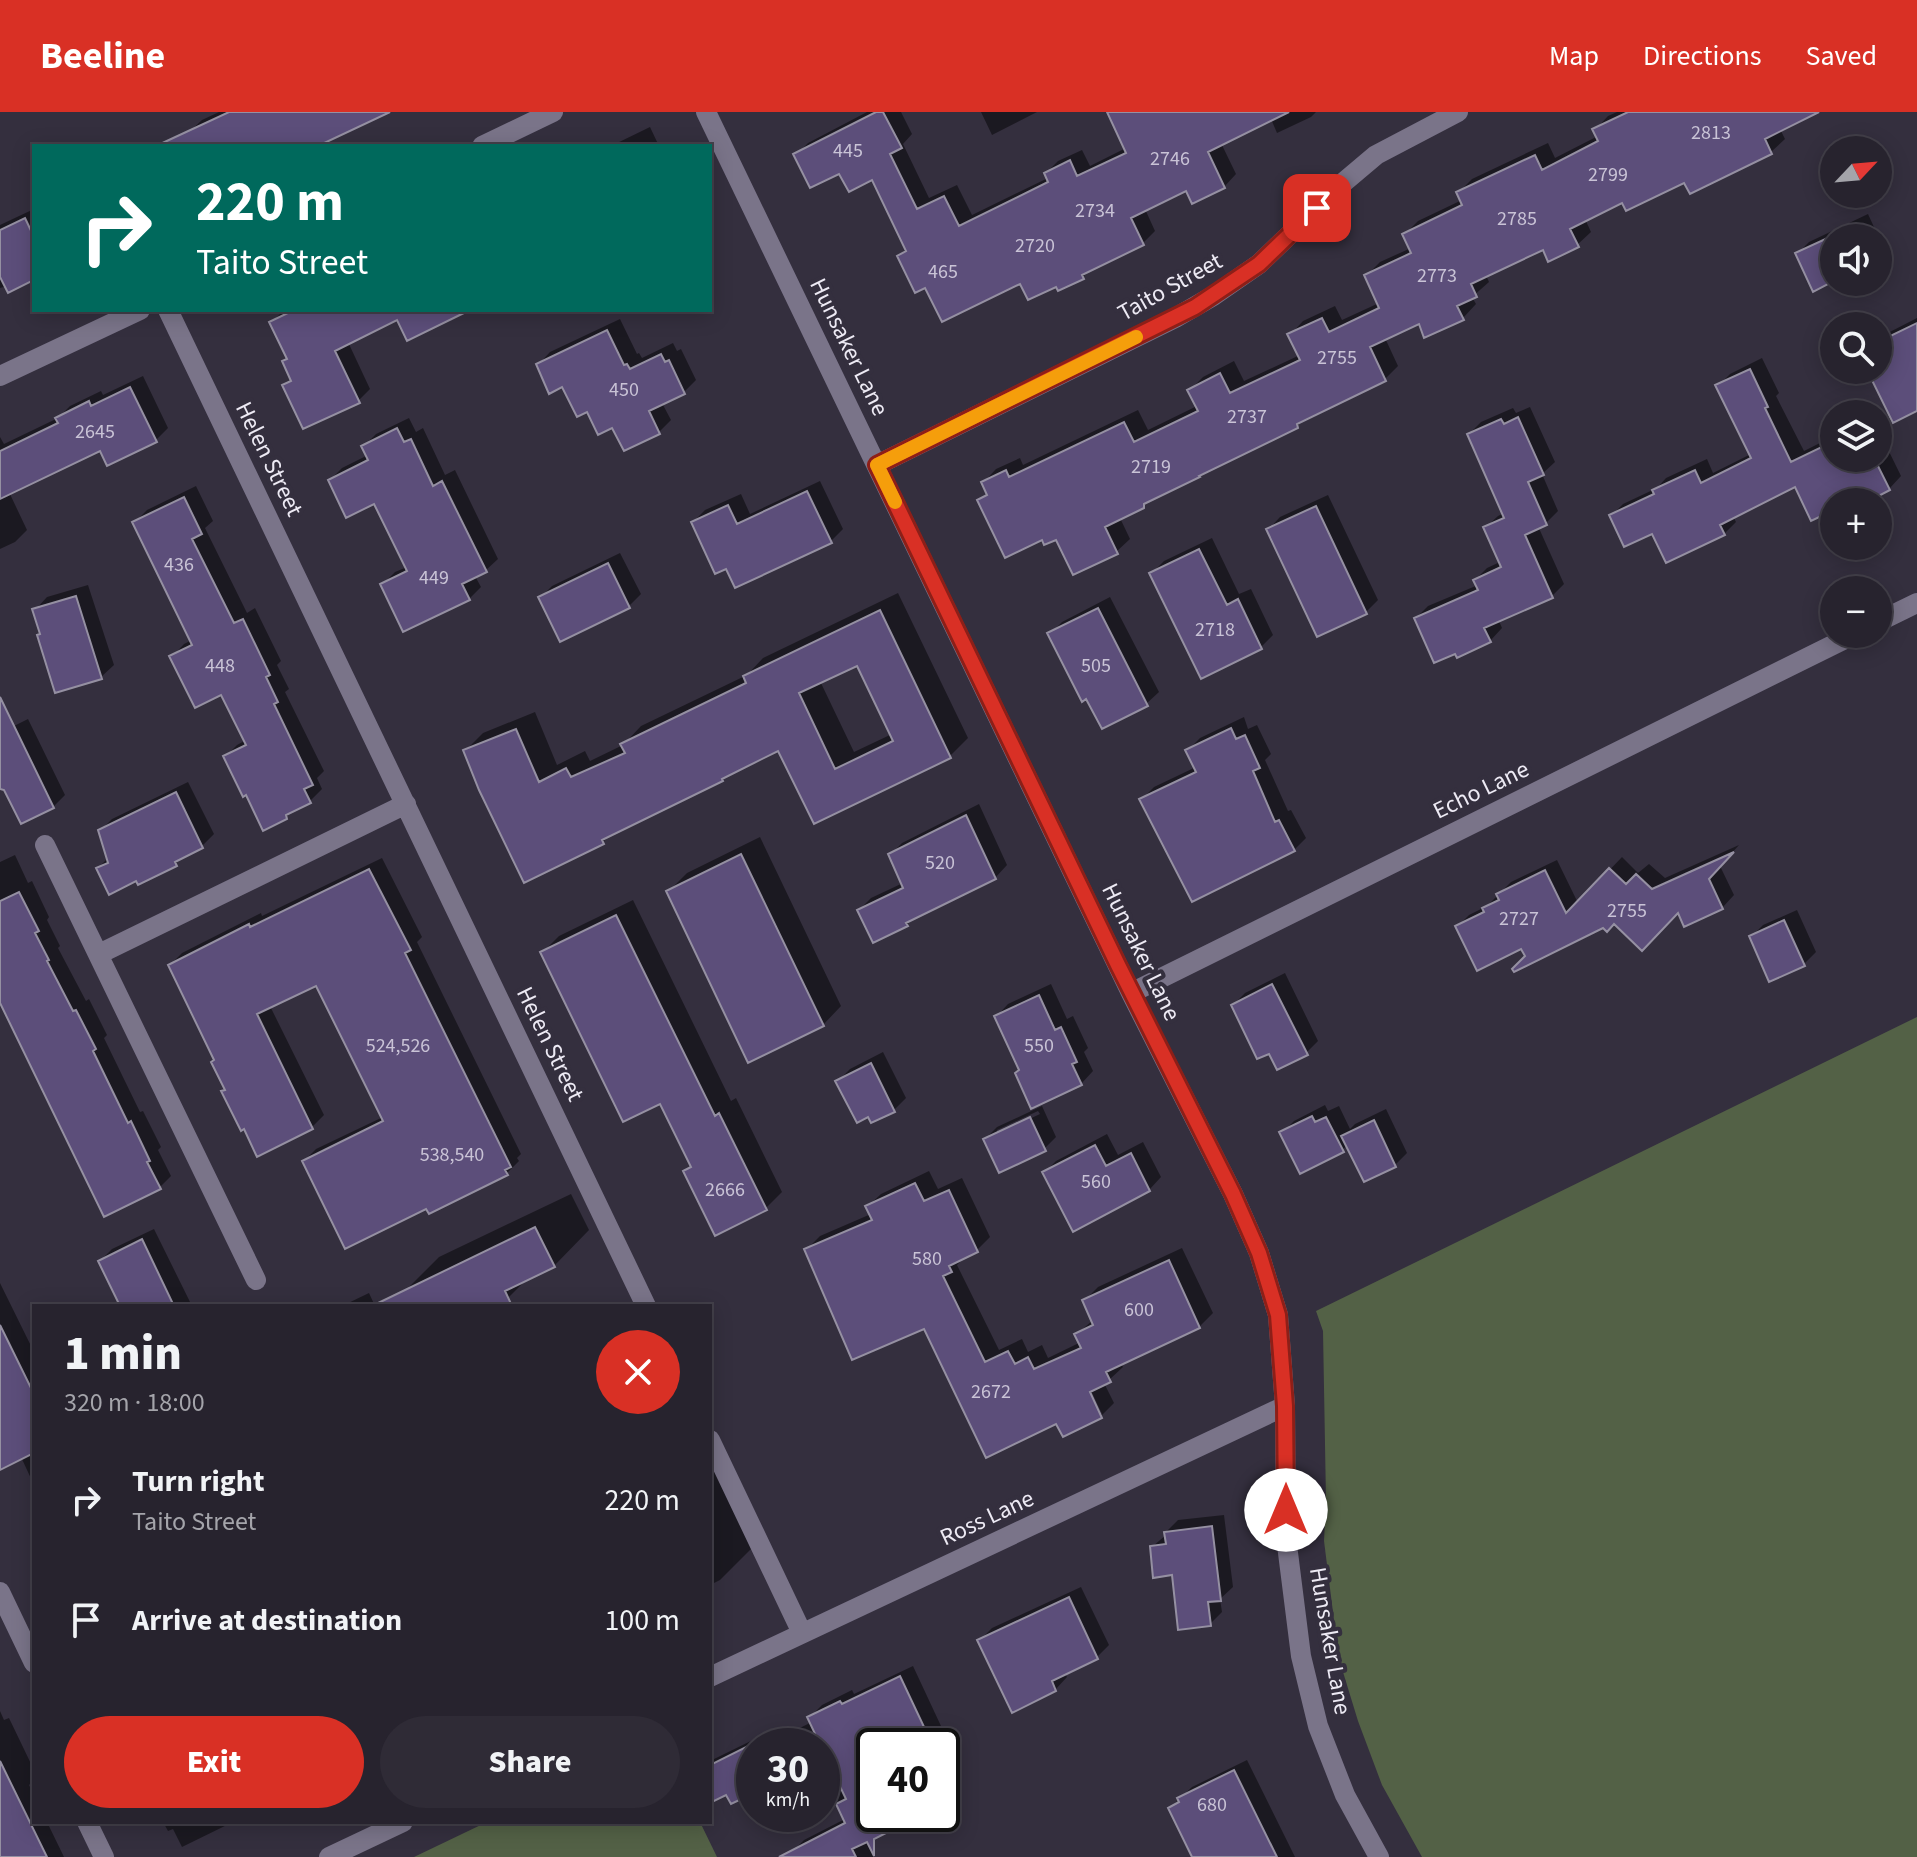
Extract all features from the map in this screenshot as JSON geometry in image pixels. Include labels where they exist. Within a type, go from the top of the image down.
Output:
[{"type":"street","points":[[486,144],[553,112]]},
{"type":"street","name":"Hunsaker Lane","points":[[706,112],[1259,1253],[1278,1315],[1285,1406],[1286,1537],[1301,1656],[1318,1726],[1334,1768],[1379,1857]]},
{"type":"street","name":"Taito Street","points":[[877,465],[1204,302],[1259,264],[1376,155],[1458,112]]},
{"type":"street","points":[[0,376],[136,312]]},
{"type":"street","name":"Helen Street","points":[[169,312],[645,1304]]},
{"type":"street","points":[[1892,615],[1917,603]]},
{"type":"street","name":"Echo Lane","points":[[1131,993],[1827,648]]},
{"type":"street","points":[[99,954],[406,804]]},
{"type":"street","points":[[45,845],[256,1280]]},
{"type":"street","name":"Ross Lane","points":[[712,1676],[1285,1406]]},
{"type":"street","points":[[712,1444],[802,1633]]},
{"type":"street","points":[[0,1592],[9,1633],[32,1661]]},
{"type":"street","points":[[88,1824],[104,1857]]},
{"type":"street","points":[[329,1857],[399,1824]]},
{"type":"green space","points":[[1917,1017],[1917,1857],[1422,1857],[1382,1785],[1343,1672],[1324,1541],[1323,1331],[1316,1311]]},
{"type":"green space","points":[[483,1824],[701,1824],[717,1857],[414,1857]]},
{"type":"building","points":[[229,112],[390,112],[322,144],[160,144]]},
{"type":"building","points":[[876,112],[883,112],[902,148],[890,154],[917,209],[944,196],[959,226],[1048,182],[1044,173],[1070,160],[1077,176],[1126,153],[1107,112],[1289,112],[1208,152],[1225,188],[1192,204],[1186,191],[1131,218],[1144,245],[1082,275],[1084,279],[1058,291],[1056,287],[1028,300],[1020,284],[942,322],[925,288],[915,293],[897,256],[906,251],[872,180],[849,192],[839,174],[810,188],[793,154]]},
{"type":"building","points":[[1628,112],[1819,112],[1765,139],[1772,154],[1690,194],[1684,183],[1626,211],[1622,203],[1570,229],[1579,247],[1548,262],[1543,250],[1471,284],[1477,297],[1457,306],[1464,320],[1424,338],[1419,324],[1370,347],[1386,381],[1297,424],[1298,428],[1144,504],[1144,508],[1105,527],[1118,554],[1073,575],[1056,540],[1044,545],[1042,540],[1005,558],[977,500],[987,495],[981,482],[1006,470],[1009,477],[1124,422],[1134,442],[1198,411],[1187,390],[1220,373],[1230,393],[1300,360],[1287,334],[1322,318],[1329,332],[1379,308],[1364,275],[1411,253],[1402,234],[1462,205],[1456,192],[1535,155],[1542,170],[1598,141],[1592,129]]},
{"type":"building","points":[[25,218],[32,233],[32,281],[8,293],[0,277],[0,230]]},
{"type":"building","points":[[1820,241],[1820,288],[1813,292],[1795,253]]},
{"type":"building","points":[[290,312],[466,312],[407,341],[397,320],[335,351],[360,403],[303,429],[282,385],[291,381],[282,361],[287,359],[269,322]]},
{"type":"building","points":[[1917,323],[1917,411],[1893,423],[1892,400],[1882,400],[1874,384],[1892,384],[1892,335]]},
{"type":"building","points":[[607,330],[624,365],[627,364],[630,369],[661,354],[665,362],[669,360],[685,394],[649,411],[660,434],[624,451],[612,428],[598,435],[587,412],[577,417],[562,387],[549,394],[536,364]]},
{"type":"building","points":[[1750,369],[1791,462],[1820,448],[1820,472],[1881,472],[1889,488],[1820,488],[1820,517],[1811,521],[1795,487],[1720,525],[1725,535],[1666,563],[1652,534],[1624,547],[1609,515],[1695,470],[1701,483],[1751,458],[1715,385]]},
{"type":"building","points":[[130,387],[157,442],[107,466],[100,451],[0,499],[0,451],[58,423],[55,418],[89,401],[91,406]]},
{"type":"building","points":[[1518,417],[1544,475],[1528,482],[1547,525],[1525,535],[1553,598],[1484,628],[1491,642],[1457,658],[1455,654],[1434,663],[1414,618],[1478,590],[1473,580],[1501,567],[1483,527],[1504,518],[1467,434],[1501,419],[1504,424]]},
{"type":"building","points":[[397,428],[404,442],[411,439],[433,486],[442,481],[487,572],[462,584],[470,600],[403,632],[380,584],[407,571],[374,504],[346,518],[328,480],[368,460],[361,446]]},
{"type":"building","points":[[807,491],[832,543],[735,588],[726,569],[715,574],[691,522],[728,505],[737,524]]},
{"type":"building","points":[[184,497],[202,534],[192,539],[234,623],[243,619],[270,675],[266,677],[278,702],[274,704],[313,785],[304,789],[311,803],[263,831],[223,756],[246,745],[221,695],[195,708],[169,656],[192,645],[132,522]]},
{"type":"building","points":[[1316,506],[1367,614],[1317,637],[1266,529]]},
{"type":"building","points":[[1199,549],[1227,605],[1238,599],[1262,649],[1201,679],[1149,573]]},
{"type":"building","points":[[608,563],[630,608],[560,642],[538,597]]},
{"type":"building","points":[[76,596],[102,679],[55,693],[32,609]]},
{"type":"building","points":[[1098,608],[1148,706],[1102,729],[1086,699],[1082,702],[1047,633]]},
{"type":"building","points":[[880,610],[951,758],[814,824],[778,751],[524,883],[463,750],[516,729],[539,782],[566,768],[571,777],[625,753],[620,744],[746,683],[743,676]],"holes":[[[857,666],[893,741],[835,769],[799,693]]]},
{"type":"building","points":[[0,697],[54,808],[21,824],[4,790],[0,789]]},
{"type":"building","points":[[1231,728],[1236,739],[1245,735],[1260,768],[1253,771],[1275,822],[1279,820],[1295,851],[1192,902],[1139,799],[1196,772],[1185,750]]},
{"type":"building","points":[[176,792],[203,848],[175,862],[177,866],[109,895],[96,868],[108,863],[98,830]]},
{"type":"building","points":[[966,815],[996,879],[906,923],[908,926],[873,943],[857,910],[903,888],[888,854]]},
{"type":"building","points":[[1734,852],[1709,879],[1723,909],[1684,927],[1678,913],[1642,951],[1614,924],[1607,932],[1603,928],[1514,972],[1512,969],[1525,956],[1521,949],[1477,971],[1455,926],[1484,912],[1482,908],[1499,900],[1496,894],[1545,870],[1566,913],[1609,868],[1626,884],[1636,874],[1652,889]]},
{"type":"building","points":[[741,854],[824,1026],[748,1063],[666,891]]},
{"type":"building","points":[[369,869],[411,950],[405,953],[511,1167],[505,1170],[508,1175],[429,1214],[426,1209],[345,1249],[302,1161],[383,1121],[316,986],[257,1014],[313,1129],[257,1157],[221,1091],[225,1090],[211,1062],[214,1060],[168,965]]},
{"type":"building","points":[[19,892],[39,931],[35,933],[47,961],[96,1049],[93,1051],[128,1123],[131,1121],[161,1189],[104,1217],[0,1003],[0,901]]},
{"type":"building","points":[[616,915],[715,1116],[719,1113],[767,1210],[715,1236],[683,1171],[691,1167],[660,1104],[623,1122],[540,952]]},
{"type":"building","points":[[1784,920],[1805,966],[1769,982],[1749,936]]},
{"type":"building","points":[[1272,984],[1308,1055],[1277,1070],[1269,1054],[1257,1059],[1231,1005]]},
{"type":"building","points":[[1039,995],[1055,1030],[1061,1027],[1077,1062],[1072,1064],[1082,1085],[1031,1109],[1015,1073],[1019,1070],[994,1016]]},
{"type":"building","points":[[871,1063],[895,1112],[871,1123],[868,1117],[857,1123],[835,1081]]},
{"type":"building","points":[[1312,1116],[1315,1122],[1326,1117],[1344,1152],[1300,1174],[1279,1132]]},
{"type":"building","points":[[1030,1117],[1046,1151],[999,1173],[983,1139]]},
{"type":"building","points":[[1374,1120],[1396,1167],[1364,1182],[1341,1136]]},
{"type":"building","points":[[1095,1145],[1106,1166],[1131,1153],[1150,1191],[1073,1232],[1042,1172]]},
{"type":"building","points":[[915,1183],[924,1201],[949,1190],[978,1252],[949,1266],[952,1272],[943,1276],[985,1362],[1008,1351],[1015,1364],[1028,1357],[1034,1369],[1081,1348],[1074,1334],[1093,1325],[1082,1300],[1169,1260],[1200,1328],[1106,1372],[1111,1382],[1090,1392],[1102,1418],[1063,1437],[1056,1424],[986,1458],[924,1329],[852,1360],[804,1249],[872,1220],[865,1206]]},
{"type":"building","points":[[535,1227],[555,1267],[505,1291],[511,1304],[376,1304]]},
{"type":"building","points":[[142,1239],[173,1304],[119,1304],[98,1261]]},
{"type":"building","points":[[0,1325],[32,1390],[32,1454],[0,1470]]},
{"type":"building","points":[[1212,1526],[1221,1601],[1208,1602],[1211,1626],[1178,1630],[1172,1575],[1153,1578],[1150,1546],[1166,1544],[1164,1532]]},
{"type":"building","points":[[1069,1597],[1098,1659],[1052,1681],[1056,1691],[1012,1713],[977,1640]]},
{"type":"building","points":[[900,1676],[925,1728],[856,1728],[856,1832],[888,1832],[874,1839],[874,1856],[867,1842],[852,1849],[856,1857],[779,1857],[828,1832],[840,1832],[840,1826],[845,1823],[840,1812],[840,1802],[846,1799],[840,1786],[840,1728],[812,1728],[807,1717],[840,1701],[842,1704]]},
{"type":"building","points":[[736,1752],[736,1802],[731,1804],[726,1795],[712,1802],[712,1764]]},
{"type":"building","points":[[0,1761],[47,1857],[0,1857]]},
{"type":"building","points":[[1234,1770],[1277,1857],[1192,1857],[1168,1808],[1179,1802],[1177,1798]]},
{"type":"slow traffic","points":[[895,502],[877,465],[1136,337]]},
{"type":"route","points":[[1286,1510],[1285,1406],[1278,1315],[1259,1253],[877,465],[1195,307],[1259,264],[1317,208]]}]
